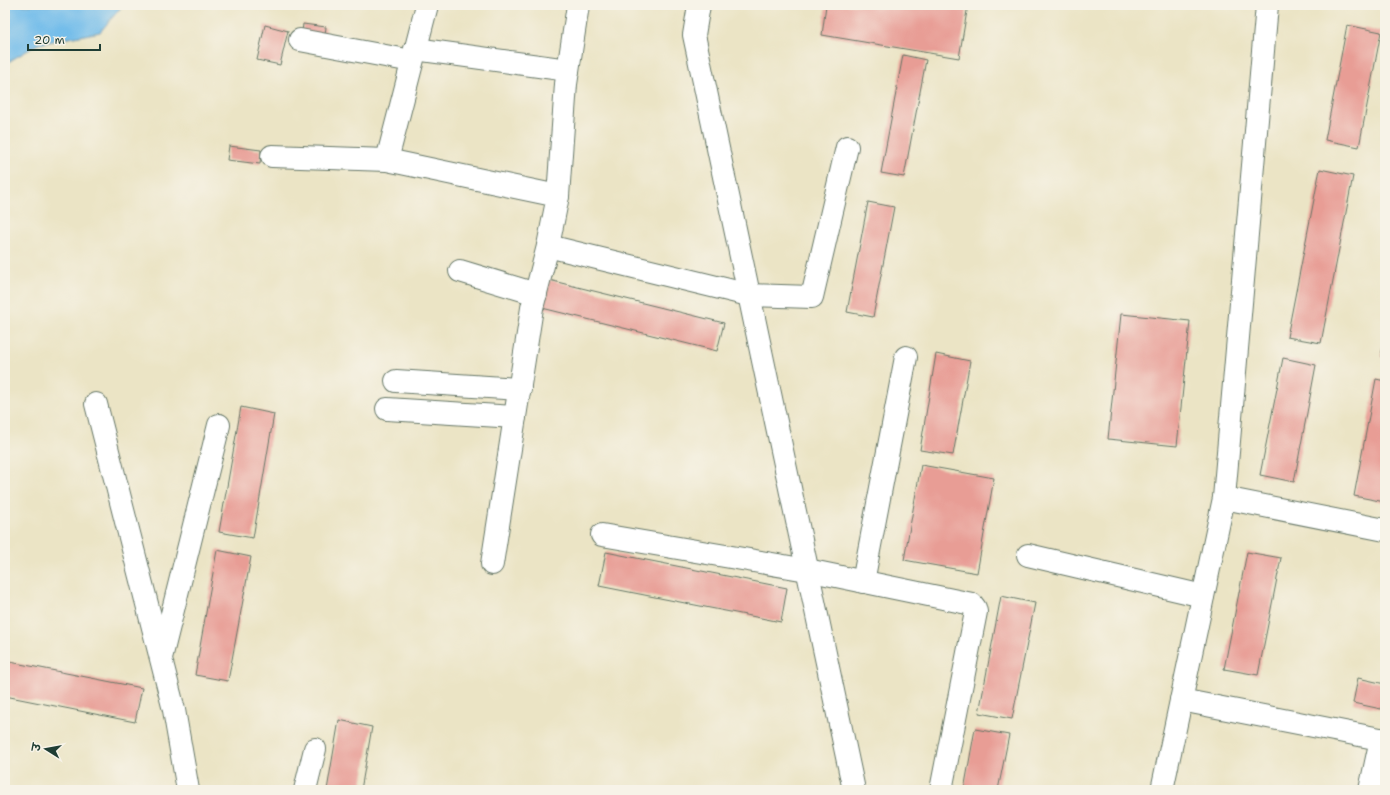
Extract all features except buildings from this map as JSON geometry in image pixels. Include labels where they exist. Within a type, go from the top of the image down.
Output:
[{"type":"street","points":[[387,160],[427,5]]},
{"type":"street","points":[[492,564],[532,308],[548,246],[558,196],[566,84],[578,5]]},
{"type":"street","points":[[699,5],[694,35],[854,790]]},
{"type":"street","points":[[1162,790],[1224,498],[1267,5]]},
{"type":"street","points":[[300,40],[413,55],[568,70]]},
{"type":"street","points":[[548,246],[749,295],[812,297],[847,147]]},
{"type":"street","points":[[272,156],[387,160],[558,196]]},
{"type":"street","points":[[460,271],[536,294]]},
{"type":"street","points":[[864,582],[906,357]]},
{"type":"street","points":[[396,381],[520,389]]},
{"type":"street","points":[[96,404],[174,710],[188,790]]},
{"type":"street","points":[[387,409],[515,417]]},
{"type":"street","points":[[161,657],[219,425]]},
{"type":"street","points":[[1224,498],[1385,530]]},
{"type":"street","points":[[602,536],[807,570],[972,604],[976,612],[942,790]]},
{"type":"street","points":[[1028,556],[1203,596]]},
{"type":"street","points":[[1181,700],[1383,739],[1370,790]]},
{"type":"street","points":[[305,790],[315,749]]},
{"type":"water","points":[[5,5],[123,5],[100,32],[38,44],[5,64]]}]
